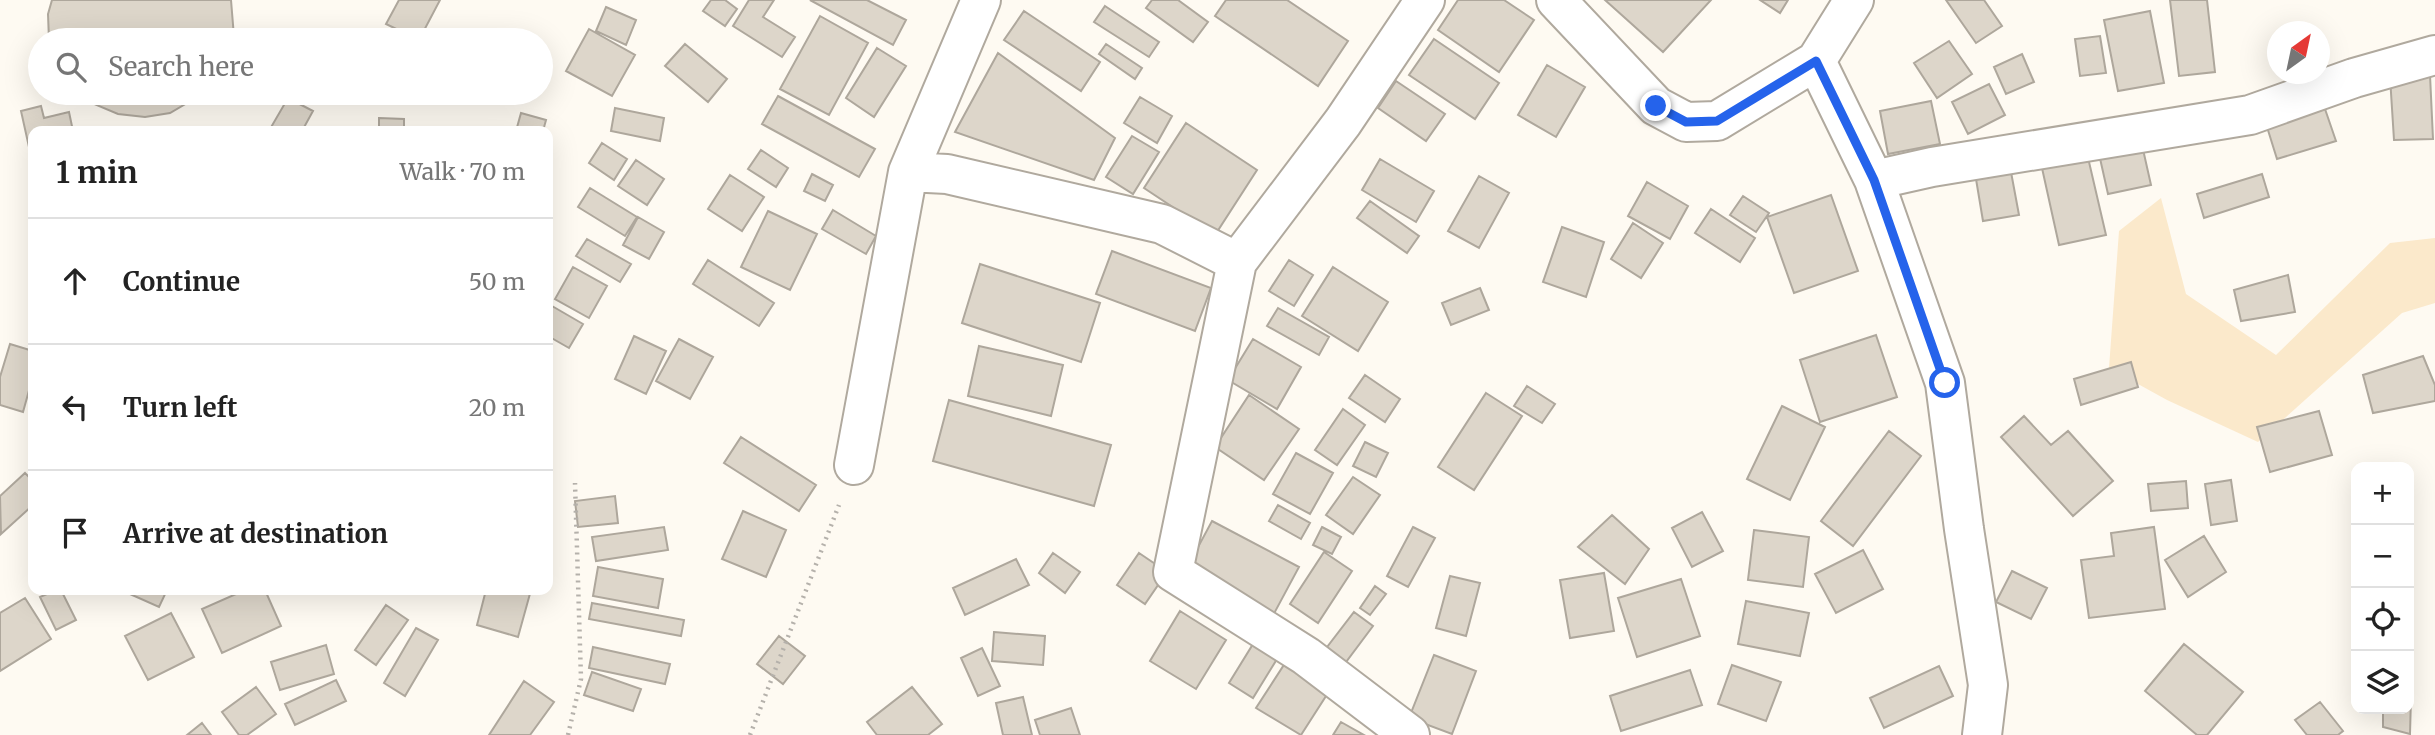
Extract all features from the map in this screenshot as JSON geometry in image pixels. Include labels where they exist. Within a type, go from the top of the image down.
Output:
[{"type":"street","points":[[854,465],[908,172],[981,0]]},
{"type":"street","points":[[1410,735],[1306,656],[1173,572],[1237,262],[1343,122],[1425,0]]},
{"type":"street","points":[[1556,0],[1656,106],[1686,122],[1717,121],[1816,61],[1854,0]]},
{"type":"street","points":[[1874,180],[1932,167],[2250,115],[2354,78],[2435,55]]},
{"type":"street","points":[[1816,61],[1874,180],[1945,383],[1988,685],[1982,735]]},
{"type":"street","points":[[908,172],[947,174],[1162,224],[1237,262]]},
{"type":"path","points":[[750,735],[854,465]]},
{"type":"path","points":[[568,735],[581,679],[575,483]]},
{"type":"shaded area","points":[[2161,198],[2186,294],[2276,355],[2390,243],[2435,238],[2435,303],[2402,313],[2258,442],[2167,400],[2109,368],[2119,231]]},
{"type":"building","points":[[52,0],[231,0],[233,28],[49,28],[48,14]]},
{"type":"building","points":[[399,0],[440,0],[425,28],[394,28],[386,24]]},
{"type":"building","points":[[711,0],[725,0],[737,9],[725,26],[703,11]]},
{"type":"building","points":[[749,0],[774,0],[763,17],[795,37],[782,57],[733,26]]},
{"type":"building","points":[[810,0],[867,0],[906,20],[893,45]]},
{"type":"building","points":[[1152,0],[1178,0],[1208,22],[1193,42],[1146,8]]},
{"type":"building","points":[[1226,0],[1287,0],[1348,41],[1318,86],[1215,16]]},
{"type":"building","points":[[1458,0],[1504,0],[1534,20],[1499,72],[1438,30]]},
{"type":"building","points":[[1605,0],[1711,0],[1663,52]]},
{"type":"building","points":[[1760,0],[1788,0],[1780,13]]},
{"type":"building","points":[[1946,0],[1984,0],[2002,26],[1976,43]]},
{"type":"building","points":[[2170,0],[2207,0],[2215,72],[2179,76]]},
{"type":"building","points":[[1105,6],[1159,42],[1149,57],[1094,22]]},
{"type":"building","points":[[606,7],[636,20],[626,45],[596,31]]},
{"type":"building","points":[[1024,11],[1100,62],[1081,91],[1004,40]]},
{"type":"building","points":[[2150,11],[2164,83],[2118,91],[2104,20]]},
{"type":"building","points":[[820,16],[868,43],[829,115],[780,89]]},
{"type":"building","points":[[589,29],[635,55],[612,96],[566,71]]},
{"type":"building","points":[[2100,36],[2106,73],[2080,76],[2075,39]]},
{"type":"building","points":[[1434,39],[1499,83],[1475,119],[1409,75]]},
{"type":"building","points":[[1949,41],[1972,74],[1937,98],[1914,63]]},
{"type":"building","points":[[685,44],[727,79],[708,102],[665,66]]},
{"type":"building","points":[[1106,44],[1142,68],[1135,79],[1099,54]]},
{"type":"building","points":[[877,48],[906,66],[874,117],[846,98]]},
{"type":"building","points":[[998,53],[1115,138],[1094,180],[955,132]]},
{"type":"building","points":[[2022,54],[2034,82],[2006,94],[1994,67]]},
{"type":"building","points":[[1547,65],[1585,87],[1556,137],[1518,115]]},
{"type":"building","points":[[2430,75],[2433,139],[2394,140],[2390,77]]},
{"type":"building","points":[[1396,81],[1445,114],[1426,141],[1378,108]]},
{"type":"building","points":[[1989,84],[2005,115],[1968,134],[1952,102]]},
{"type":"building","points":[[778,96],[875,149],[859,177],[762,124]]},
{"type":"building","points":[[1140,97],[1172,116],[1157,143],[1124,123]]},
{"type":"building","points":[[1931,101],[1940,144],[1888,154],[1880,111]]},
{"type":"building","points":[[96,105],[184,105],[170,113],[145,117],[118,114]]},
{"type":"building","points":[[284,105],[301,105],[313,111],[305,126],[272,126]]},
{"type":"building","points":[[41,106],[44,118],[69,112],[72,126],[28,126],[28,142],[21,111]]},
{"type":"building","points":[[615,108],[664,118],[660,141],[611,131]]},
{"type":"building","points":[[2325,109],[2336,141],[2277,159],[2267,127]]},
{"type":"building","points":[[521,113],[546,120],[544,126],[517,126]]},
{"type":"building","points":[[379,118],[404,119],[404,126],[379,126]]},
{"type":"building","points":[[1186,123],[1257,170],[1215,235],[1144,188]]},
{"type":"building","points":[[1132,136],[1159,152],[1133,194],[1106,177]]},
{"type":"building","points":[[2140,136],[2151,185],[2108,194],[2097,145]]},
{"type":"building","points":[[602,143],[627,159],[614,180],[589,163]]},
{"type":"building","points":[[2086,149],[2106,235],[2059,245],[2040,159]]},
{"type":"building","points":[[761,150],[788,168],[776,187],[748,169]]},
{"type":"building","points":[[1380,159],[1434,191],[1416,222],[1362,190]]},
{"type":"building","points":[[636,160],[664,179],[647,205],[618,186]]},
{"type":"building","points":[[2011,172],[2019,215],[1983,221],[1976,179]]},
{"type":"building","points":[[812,174],[833,185],[825,201],[804,191]]},
{"type":"building","points":[[2262,174],[2269,197],[2204,218],[2197,194]]},
{"type":"building","points":[[730,175],[764,197],[742,231],[708,209]]},
{"type":"building","points":[[1479,176],[1509,193],[1479,248],[1448,231]]},
{"type":"building","points":[[1647,182],[1688,206],[1670,239],[1628,216]]},
{"type":"building","points":[[590,188],[637,217],[625,236],[578,207]]},
{"type":"building","points":[[1831,195],[1858,271],[1794,293],[1767,217]]},
{"type":"building","points":[[1743,196],[1769,213],[1756,232],[1730,215]]},
{"type":"building","points":[[1370,201],[1419,236],[1407,253],[1357,218]]},
{"type":"building","points":[[1711,209],[1755,238],[1740,262],[1695,233]]},
{"type":"building","points":[[833,210],[876,236],[866,254],[822,229]]},
{"type":"building","points":[[768,211],[817,234],[790,290],[741,267]]},
{"type":"building","points":[[638,217],[664,232],[649,259],[623,245]]},
{"type":"building","points":[[1633,223],[1663,243],[1641,278],[1611,259]]},
{"type":"building","points":[[1562,227],[1604,242],[1586,297],[1543,282]]},
{"type":"building","points":[[587,239],[631,264],[620,282],[576,256]]},
{"type":"building","points":[[1112,251],[1211,288],[1195,331],[1096,294]]},
{"type":"building","points":[[708,260],[774,303],[759,326],[693,284]]},
{"type":"building","points":[[1289,260],[1313,275],[1294,306],[1269,291]]},
{"type":"building","points":[[980,264],[1100,303],[1081,362],[962,323]]},
{"type":"building","points":[[573,267],[607,286],[589,318],[555,299]]},
{"type":"building","points":[[1333,267],[1388,302],[1358,351],[1302,316]]},
{"type":"building","points":[[2288,275],[2295,312],[2241,321],[2234,290]]},
{"type":"building","points":[[1480,288],[1489,310],[1451,325],[1442,303]]},
{"type":"building","points":[[553,307],[583,324],[569,348],[553,339]]},
{"type":"building","points":[[1278,308],[1329,337],[1319,355],[1267,326]]},
{"type":"building","points":[[1876,335],[1897,397],[1820,422],[1800,360]]},
{"type":"building","points":[[634,336],[666,351],[646,394],[615,379]]},
{"type":"building","points":[[679,339],[713,357],[690,399],[656,381]]},
{"type":"building","points":[[1253,339],[1301,367],[1277,409],[1228,380]]},
{"type":"building","points":[[10,344],[28,349],[28,394],[23,412],[0,405],[0,377]]},
{"type":"building","points":[[979,346],[1063,365],[1051,416],[968,396]]},
{"type":"building","points":[[2423,356],[2435,385],[2435,401],[2373,413],[2363,375]]},
{"type":"building","points":[[2131,362],[2138,387],[2081,405],[2074,379]]},
{"type":"building","points":[[1365,375],[1400,399],[1385,422],[1349,398]]},
{"type":"building","points":[[1527,386],[1555,404],[1542,423],[1514,406]]},
{"type":"building","points":[[1486,393],[1522,416],[1474,490],[1438,467]]},
{"type":"building","points":[[1249,395],[1299,429],[1264,480],[1215,447]]},
{"type":"building","points":[[949,400],[1111,445],[1094,506],[933,461]]},
{"type":"building","points":[[1782,406],[1825,427],[1790,500],[1747,479]]},
{"type":"building","points":[[1343,409],[1365,425],[1337,465],[1315,450]]},
{"type":"building","points":[[2319,411],[2332,455],[2270,472],[2257,427]]},
{"type":"building","points":[[2024,416],[2051,445],[2068,431],[2113,481],[2073,516],[2001,437]]},
{"type":"building","points":[[1889,431],[1921,456],[1853,546],[1821,521]]},
{"type":"building","points":[[741,437],[816,485],[799,511],[724,463]]},
{"type":"building","points":[[1365,442],[1388,453],[1376,477],[1353,466]]},
{"type":"building","points":[[1296,453],[1333,473],[1310,514],[1273,494]]},
{"type":"building","points":[[25,473],[28,476],[28,510],[1,534],[0,496]]},
{"type":"building","points":[[1353,477],[1380,495],[1353,534],[1326,515]]},
{"type":"building","points":[[2231,480],[2237,521],[2211,525],[2205,484]]},
{"type":"building","points":[[2186,481],[2188,508],[2151,511],[2148,484]]},
{"type":"building","points":[[615,496],[618,523],[578,527],[575,501]]},
{"type":"building","points":[[1278,505],[1310,523],[1301,539],[1269,521]]},
{"type":"building","points":[[743,511],[786,530],[766,577],[722,559]]},
{"type":"building","points":[[1702,512],[1723,551],[1692,567],[1672,528]]},
{"type":"building","points":[[1612,515],[1649,549],[1625,584],[1578,547]]},
{"type":"building","points":[[1212,521],[1299,567],[1270,621],[1183,575]]},
{"type":"building","points":[[664,527],[668,550],[596,561],[592,537]]},
{"type":"building","points":[[1322,527],[1341,537],[1332,554],[1313,545]]},
{"type":"building","points":[[1413,527],[1435,538],[1408,587],[1387,576]]},
{"type":"building","points":[[2154,527],[2165,609],[2089,618],[2081,560],[2114,556],[2111,533]]},
{"type":"building","points":[[1754,530],[1809,537],[1803,587],[1748,580]]},
{"type":"building","points":[[2204,536],[2226,572],[2188,597],[2165,560]]},
{"type":"building","points":[[1863,550],[1883,589],[1836,613],[1815,574]]},
{"type":"building","points":[[1324,552],[1352,571],[1318,623],[1290,604]]},
{"type":"building","points":[[1053,553],[1080,572],[1065,593],[1039,573]]},
{"type":"building","points":[[1139,553],[1167,572],[1145,604],[1117,585]]},
{"type":"building","points":[[1016,559],[1029,585],[965,615],[953,588]]},
{"type":"building","points":[[598,567],[663,579],[658,608],[593,596]]},
{"type":"building","points":[[2012,571],[2047,588],[2031,619],[1996,602]]},
{"type":"building","points":[[1604,573],[1614,631],[1570,638],[1560,580]]},
{"type":"building","points":[[1450,576],[1480,583],[1466,636],[1436,628]]},
{"type":"building","points":[[1681,579],[1700,636],[1637,657],[1618,598]]},
{"type":"building","points":[[1375,586],[1386,594],[1370,615],[1360,608]]},
{"type":"building","points":[[64,595],[76,620],[56,630],[40,597]]},
{"type":"building","points":[[132,595],[165,595],[159,607]]},
{"type":"building","points":[[234,595],[267,595],[281,626],[222,653],[202,609]]},
{"type":"building","points":[[485,595],[530,595],[518,637],[477,625]]},
{"type":"building","points":[[25,598],[51,639],[0,671],[0,613]]},
{"type":"building","points":[[1746,601],[1809,613],[1800,656],[1738,644]]},
{"type":"building","points":[[592,603],[684,620],[681,636],[589,619]]},
{"type":"building","points":[[386,605],[408,620],[376,665],[355,650]]},
{"type":"building","points":[[1180,611],[1226,640],[1196,689],[1150,661]]},
{"type":"building","points":[[1354,612],[1373,626],[1343,666],[1324,651]]},
{"type":"building","points":[[171,613],[194,657],[148,680],[125,636]]},
{"type":"building","points":[[416,628],[438,640],[405,696],[384,683]]},
{"type":"building","points":[[994,632],[1045,636],[1043,665],[992,661]]},
{"type":"building","points":[[779,636],[805,656],[783,684],[757,664]]},
{"type":"building","points":[[1258,636],[1282,651],[1253,698],[1229,683]]},
{"type":"building","points":[[2184,644],[2243,692],[2207,735],[2197,735],[2145,691]]},
{"type":"building","points":[[326,645],[334,674],[280,690],[271,662]]},
{"type":"building","points":[[593,647],[670,664],[665,684],[589,668]]},
{"type":"building","points":[[982,648],[1000,686],[978,696],[961,658]]},
{"type":"building","points":[[1291,654],[1335,682],[1301,735],[1256,708]]},
{"type":"building","points":[[1434,655],[1476,671],[1452,734],[1409,718]]},
{"type":"building","points":[[1732,665],[1781,682],[1766,721],[1718,704]]},
{"type":"building","points":[[1939,666],[1953,696],[1884,728],[1870,698]]},
{"type":"building","points":[[1690,670],[1702,705],[1621,731],[1610,696]]},
{"type":"building","points":[[592,672],[641,689],[633,711],[584,695]]},
{"type":"building","points":[[336,680],[346,701],[295,725],[285,704]]},
{"type":"building","points":[[524,681],[554,702],[530,735],[489,735]]},
{"type":"building","points":[[256,687],[276,714],[247,735],[239,735],[222,712]]},
{"type":"building","points":[[912,687],[942,724],[928,735],[877,735],[867,722]]},
{"type":"building","points":[[1023,697],[1032,735],[1003,735],[996,703]]},
{"type":"building","points":[[2320,702],[2343,731],[2338,735],[2307,735],[2295,720]]},
{"type":"building","points":[[1071,708],[1080,735],[1040,735],[1035,720]]},
{"type":"building","points":[[2383,714],[2411,714],[2410,734],[2383,727]]},
{"type":"building","points":[[1341,722],[1364,735],[1333,735]]},
{"type":"building","points":[[202,723],[211,735],[187,735]]},
{"type":"route","points":[[1656,106],[1686,122],[1717,121],[1816,61],[1874,180],[1945,383]]}]
